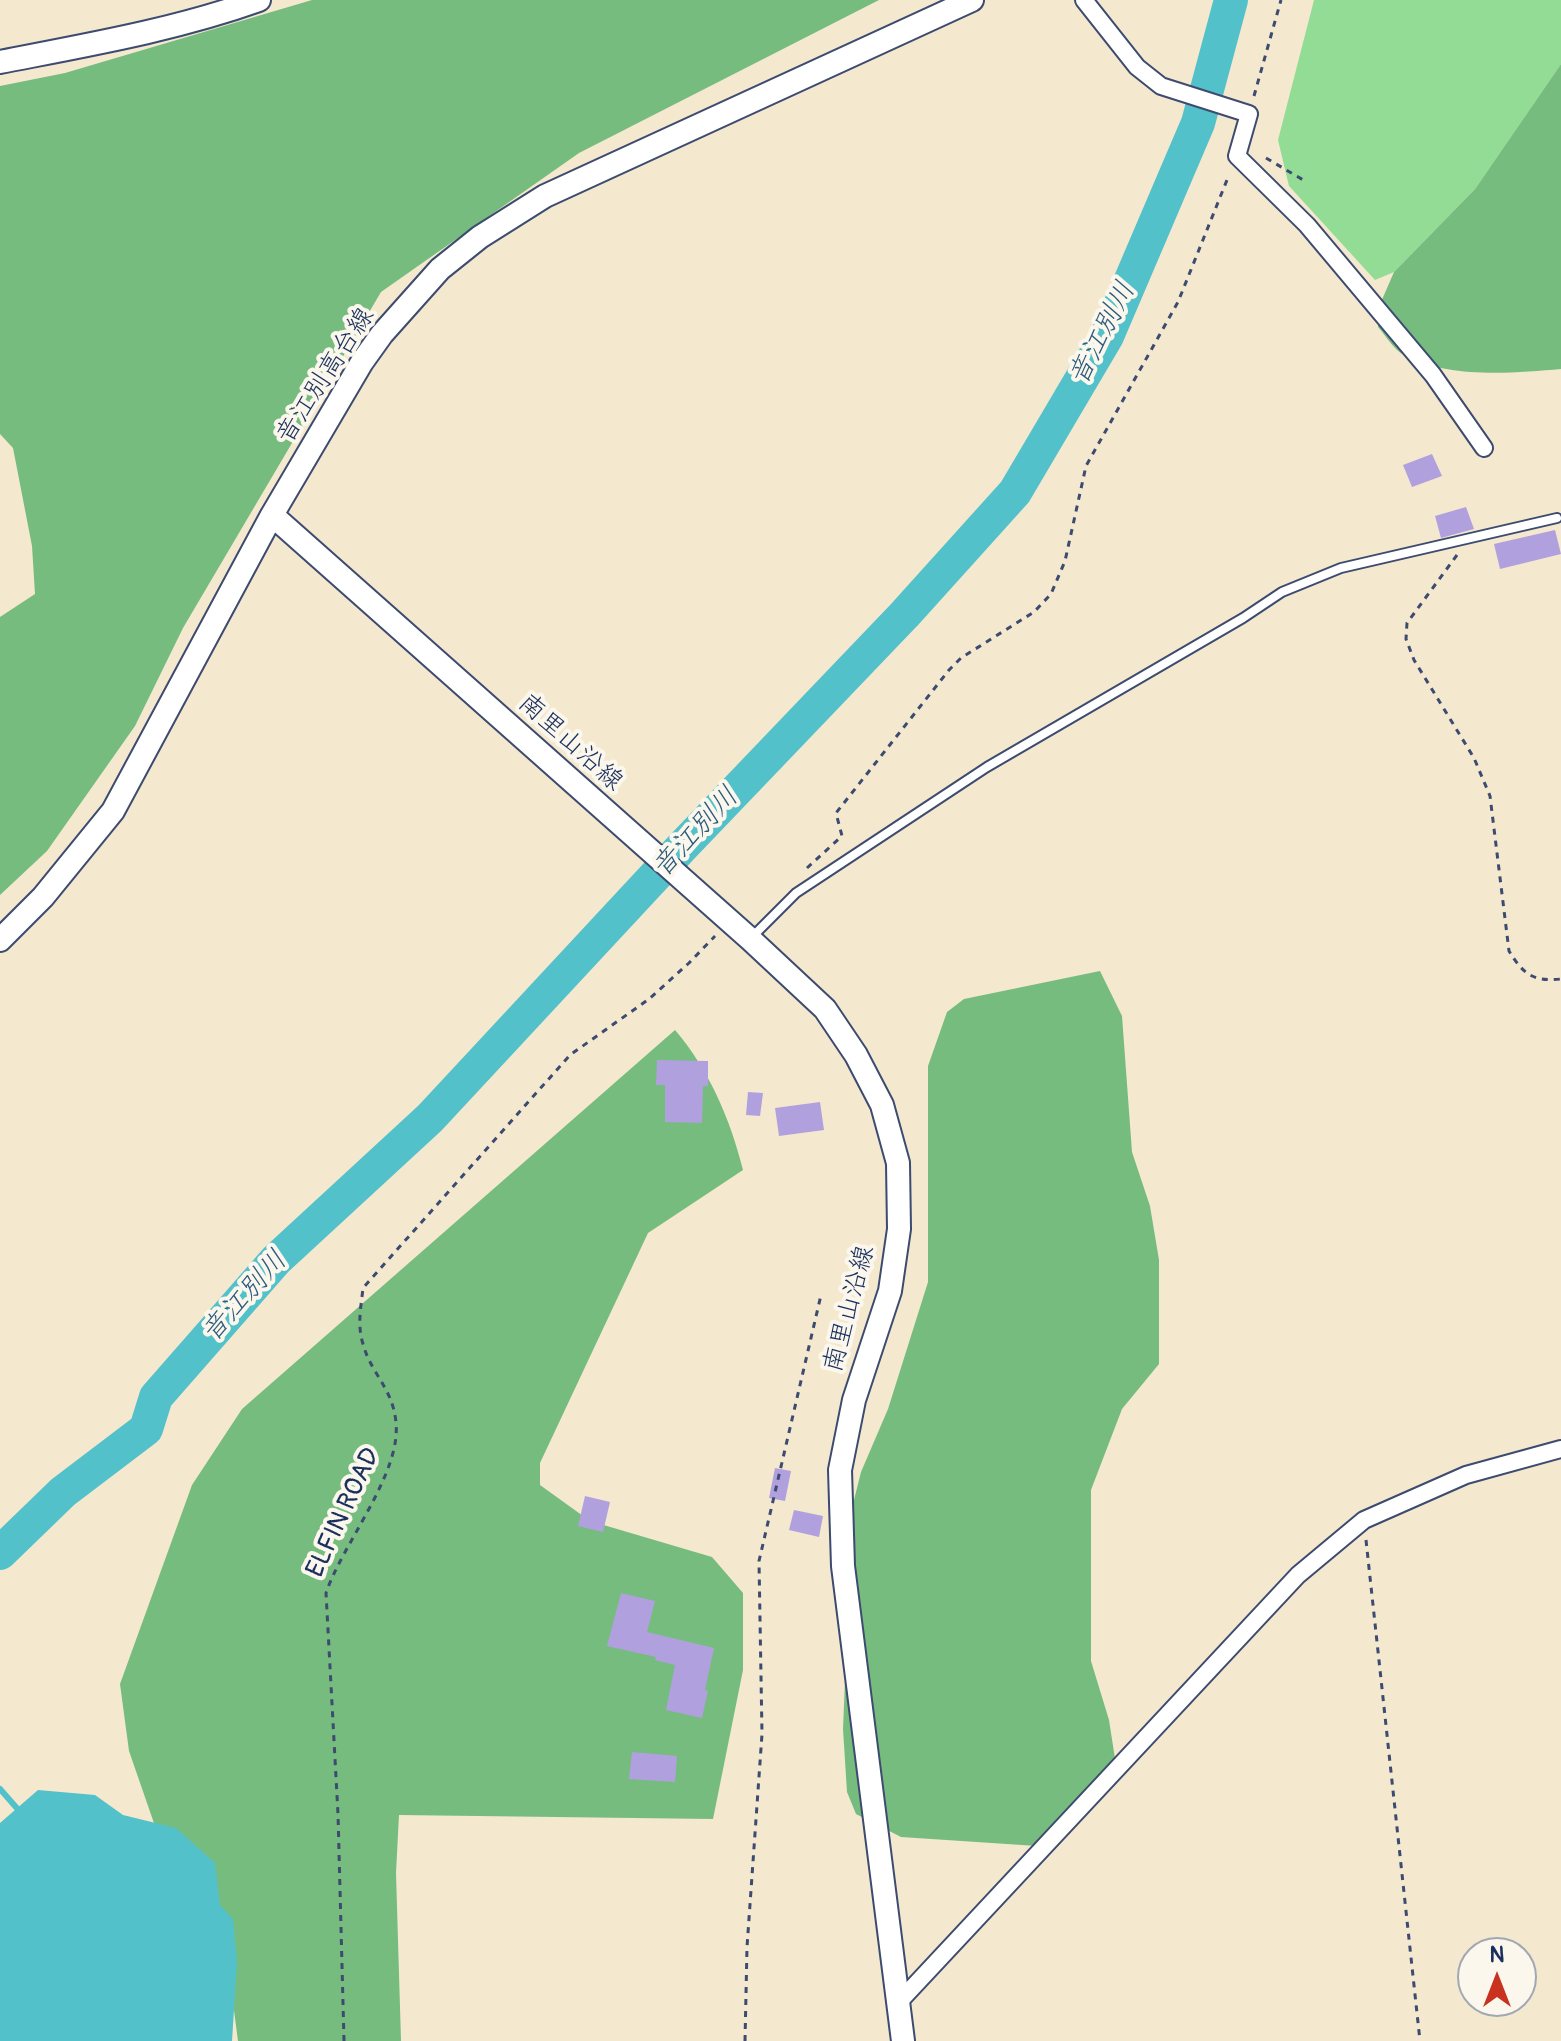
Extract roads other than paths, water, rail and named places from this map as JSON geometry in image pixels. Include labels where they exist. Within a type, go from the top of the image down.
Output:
[{"type":"street","points":[[0,62],[103,43],[259,0]]},
{"type":"street","name":"音江別高台線","points":[[0,940],[43,897],[113,811],[272,515],[362,362],[382,334],[440,269],[480,237],[545,196],[972,0]]},
{"type":"street","points":[[1084,0],[1137,67],[1161,86],[1249,114],[1237,156],[1307,225],[1433,375],[1484,448]]},
{"type":"street","name":"南里山沿線","points":[[272,515],[825,1009],[856,1055],[882,1105],[898,1163],[899,1229],[890,1291],[854,1400],[840,1470],[843,1566],[903,2041]]},
{"type":"street","points":[[899,2002],[1298,1575],[1364,1520],[1466,1475],[1561,1449]]},
{"type":"lane","points":[[750,939],[796,893],[987,767],[1243,618],[1282,592],[1341,568],[1557,518]]},
{"type":"water","points":[[38,1790],[95,1795],[123,1815],[176,1828],[215,1863],[220,1905],[233,1919],[237,1962],[232,2041],[0,2041],[0,1823]]},
{"type":"waterway","name":"音江別川","points":[[0,1553],[63,1492],[146,1429],[156,1397],[276,1260],[430,1118],[682,847],[905,614],[1015,492],[1107,336],[1198,123],[1231,0]]},
{"type":"waterway","points":[[0,1789],[22,1814]]}]
